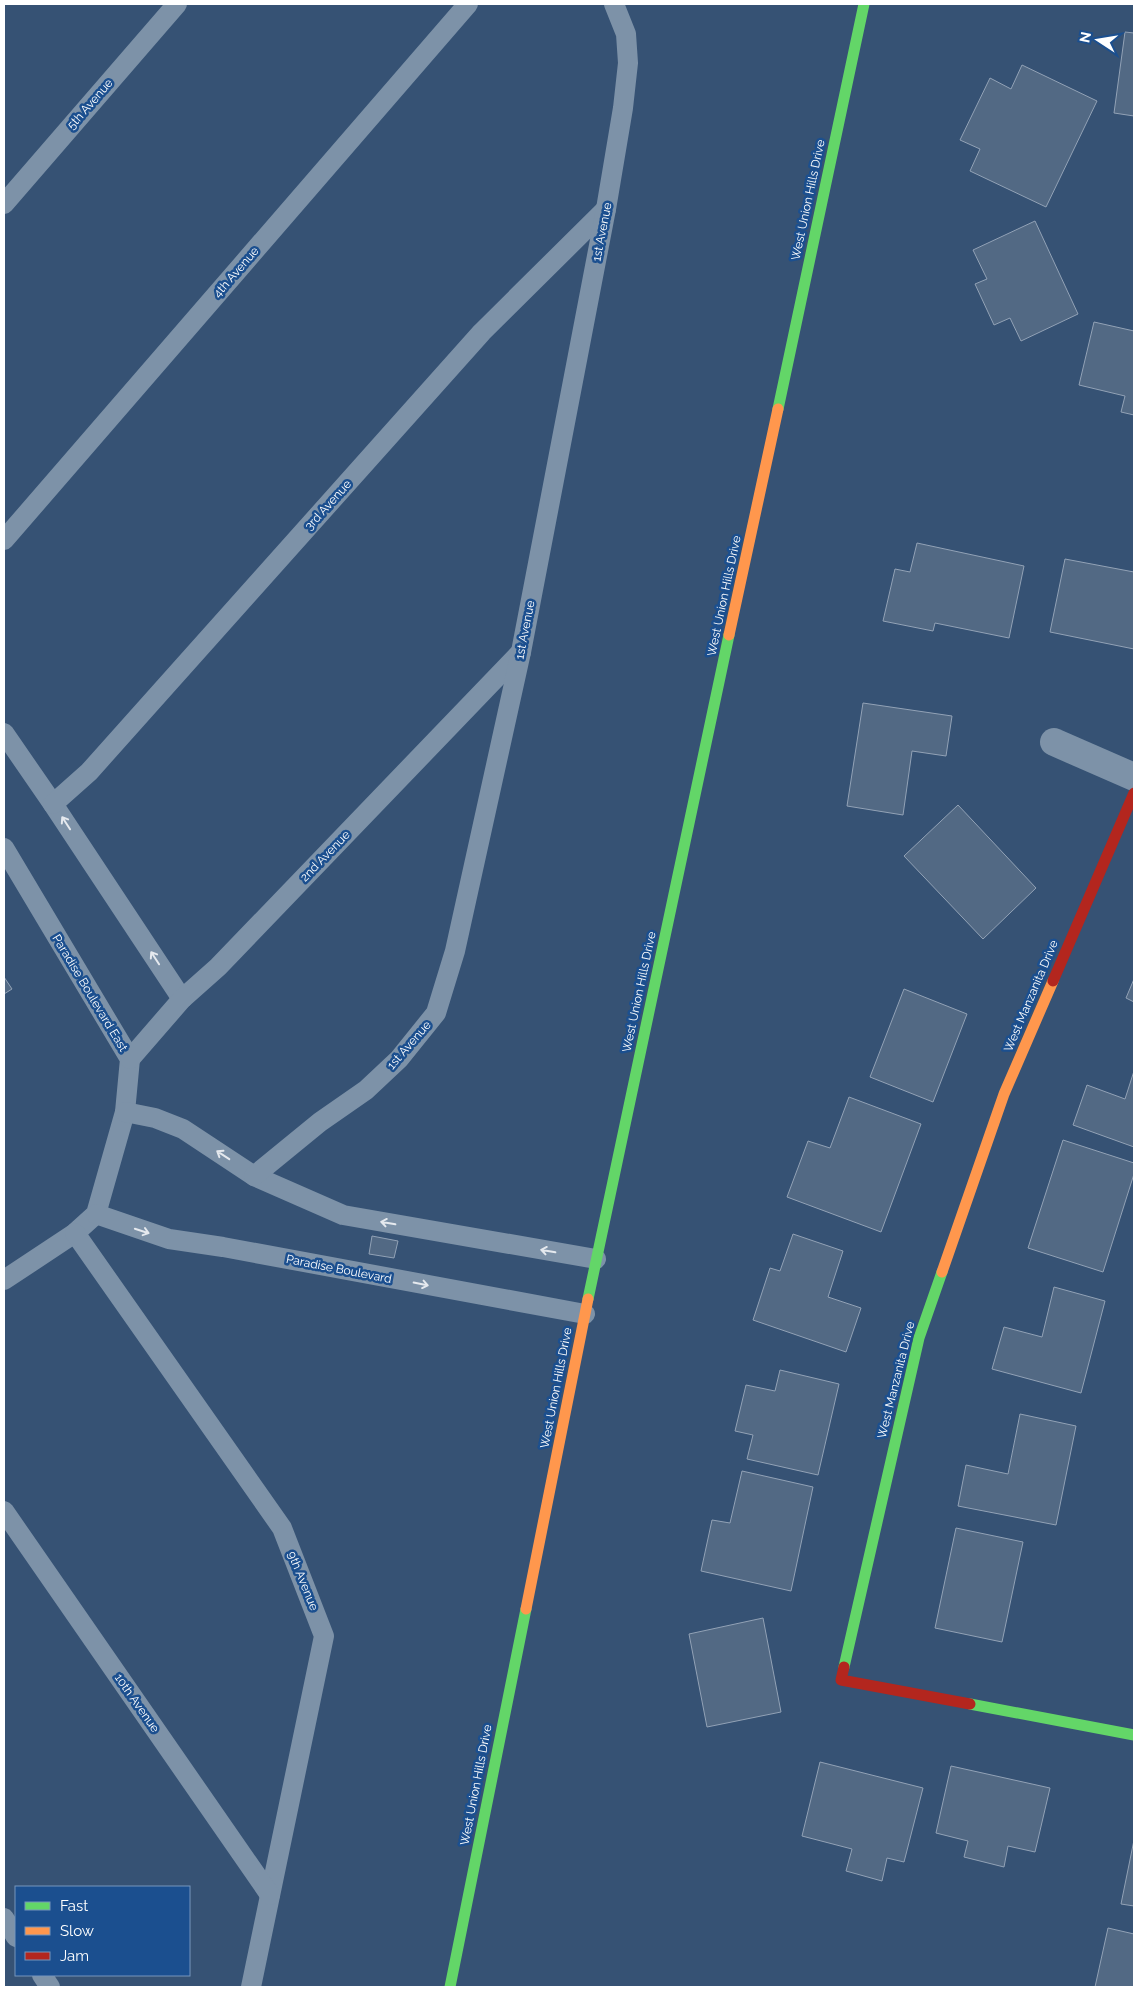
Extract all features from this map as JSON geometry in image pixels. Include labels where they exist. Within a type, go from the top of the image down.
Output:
[{"type":"main road","name":"West Union Hills Drive","points":[[450,1987],[596,1259],[864,4]]},
{"type":"main road","name":"West Manzanita Drive","points":[[1134,793],[1004,1094],[919,1338],[841,1680],[1134,1735]]},
{"type":"street","points":[[1054,742],[1134,777]]},
{"type":"lane","name":"5th Avenue","points":[[4,204],[177,4]]},
{"type":"lane","name":"4th Avenue","points":[[4,540],[468,4]]},
{"type":"lane","name":"1st Avenue","points":[[254,1176],[320,1122],[366,1090],[399,1059],[436,1013],[455,951],[521,652],[606,209],[623,108],[628,63],[626,34],[614,4]]},
{"type":"lane","name":"3rd Avenue","points":[[53,804],[89,772],[482,332],[606,209]]},
{"type":"lane","name":"2nd Avenue","points":[[130,1059],[182,999],[218,967],[521,652]]},
{"type":"lane","points":[[4,733],[182,999]]},
{"type":"lane","name":"Paradise Boulevard East","points":[[4,848],[130,1059],[125,1112],[96,1214]]},
{"type":"lane","points":[[125,1112],[155,1118],[183,1129],[254,1176],[343,1215],[596,1259]]},
{"type":"lane","points":[[4,1280],[75,1233],[96,1214]]},
{"type":"lane","name":"Paradise Boulevard","points":[[96,1214],[169,1239],[223,1247],[585,1314]]},
{"type":"lane","name":"9th Avenue","points":[[75,1233],[282,1528],[324,1636],[251,1987]]},
{"type":"lane","name":"10th Avenue","points":[[4,1511],[270,1895]]},
{"type":"lane","points":[[4,1918],[15,1935]]},
{"type":"lane","points":[[43,1976],[50,1987]]},
{"type":"building","points":[[1125,32],[1134,33],[1134,116],[1114,113]]},
{"type":"building","points":[[1022,65],[1097,101],[1046,207],[970,171],[980,149],[960,140],[990,78],[1011,89]]},
{"type":"building","points":[[1035,221],[1078,314],[1021,341],[1010,318],[994,325],[975,284],[987,279],[973,250]]},
{"type":"building","points":[[1094,322],[1134,331],[1134,415],[1121,412],[1125,396],[1079,385]]},
{"type":"building","points":[[917,543],[1024,566],[1009,638],[935,623],[933,631],[883,621],[895,569],[910,572]]},
{"type":"building","points":[[1065,559],[1134,572],[1134,649],[1050,632]]},
{"type":"building","points":[[863,703],[952,716],[946,756],[912,751],[903,815],[847,806]]},
{"type":"building","points":[[958,805],[1036,888],[983,939],[904,856]]},
{"type":"building","points":[[4,977],[12,989],[4,994]]},
{"type":"building","points":[[1134,979],[1134,1002],[1126,998]]},
{"type":"building","points":[[904,989],[967,1014],[933,1102],[870,1077]]},
{"type":"building","points":[[1134,1071],[1134,1147],[1073,1125],[1087,1085],[1125,1099]]},
{"type":"building","points":[[849,1097],[921,1124],[881,1232],[787,1197],[808,1141],[830,1148]]},
{"type":"building","points":[[1063,1140],[1134,1163],[1134,1174],[1103,1272],[1028,1248]]},
{"type":"building","points":[[793,1234],[843,1251],[828,1297],[861,1308],[846,1352],[753,1320],[770,1268],[780,1271]]},
{"type":"building","points":[[372,1236],[398,1241],[394,1258],[369,1254]]},
{"type":"building","points":[[1054,1287],[1105,1301],[1081,1393],[992,1369],[1004,1327],[1042,1337]]},
{"type":"building","points":[[780,1370],[839,1384],[818,1475],[747,1459],[753,1435],[735,1431],[746,1385],[775,1391]]},
{"type":"building","points":[[1020,1414],[1076,1426],[1056,1525],[958,1506],[966,1465],[1008,1474]]},
{"type":"building","points":[[742,1471],[813,1487],[791,1591],[701,1571],[712,1520],[730,1523]]},
{"type":"building","points":[[956,1528],[1023,1542],[1002,1642],[935,1628]]},
{"type":"building","points":[[763,1618],[781,1712],[707,1727],[689,1634]]},
{"type":"building","points":[[820,1762],[923,1788],[904,1862],[887,1858],[882,1881],[846,1871],[852,1849],[802,1836]]},
{"type":"building","points":[[951,1766],[1050,1788],[1035,1852],[1008,1846],[1004,1867],[964,1857],[968,1841],[936,1833]]},
{"type":"building","points":[[1134,1840],[1134,1906],[1121,1904]]},
{"type":"building","points":[[1108,1928],[1134,1934],[1134,1987],[1095,1987]]},
{"type":"traffic: fast","points":[[778,409],[864,4]]},
{"type":"traffic: fast","points":[[588,1299],[729,635]]},
{"type":"traffic: fast","points":[[844,1667],[919,1338],[942,1272]]},
{"type":"traffic: fast","points":[[450,1987],[526,1609]]},
{"type":"traffic: fast","points":[[970,1704],[1134,1735]]},
{"type":"traffic: slow","points":[[729,635],[778,409]]},
{"type":"traffic: slow","points":[[942,1272],[1004,1094],[1053,981]]},
{"type":"traffic: slow","points":[[526,1609],[588,1299]]},
{"type":"traffic: jam","points":[[1053,981],[1134,793]]},
{"type":"traffic: jam","points":[[844,1667],[841,1680],[970,1704]]}]
